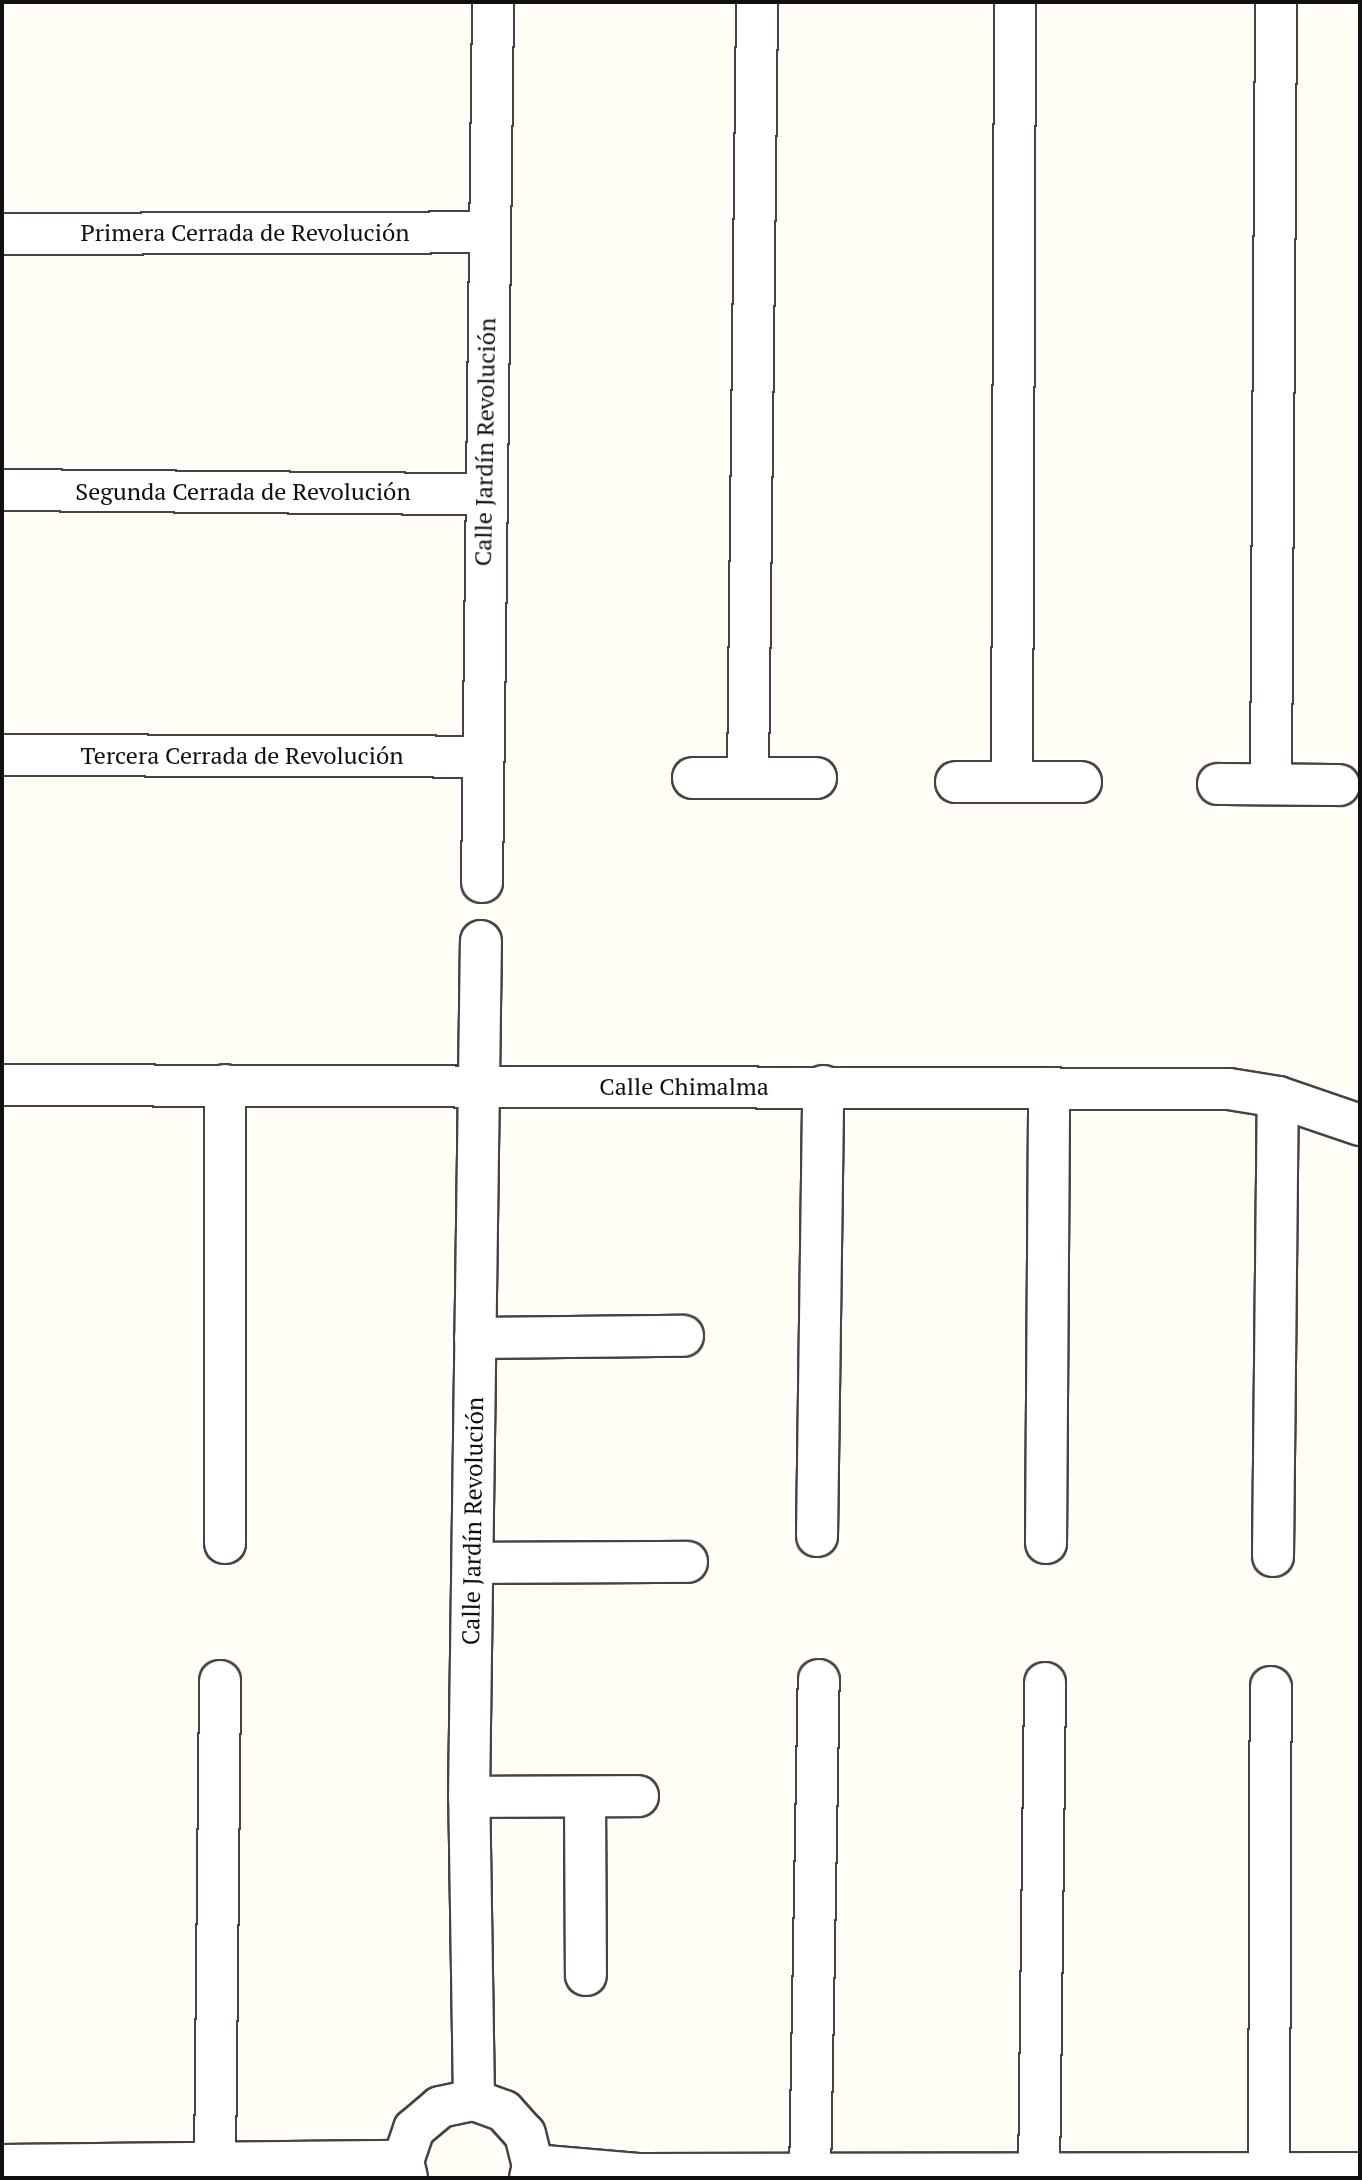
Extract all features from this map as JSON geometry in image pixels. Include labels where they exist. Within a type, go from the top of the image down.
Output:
[{"type":"street","name":"Calle Jardín Revolución","points":[[482,882],[483,494],[493,2]]},
{"type":"street","points":[[748,777],[757,2]]},
{"type":"street","points":[[1012,782],[1015,2]]},
{"type":"street","points":[[1271,783],[1276,2]]},
{"type":"street","name":"Primera Cerrada de Revolución","points":[[2,234],[489,232]]},
{"type":"street","name":"Segunda Cerrada de Revolución","points":[[2,490],[483,494]]},
{"type":"street","name":"Tercera Cerrada de Revolución","points":[[2,755],[483,757]]},
{"type":"street","points":[[693,778],[816,778]]},
{"type":"street","points":[[956,782],[1081,782]]},
{"type":"street","points":[[1218,784],[1339,785]]},
{"type":"street","name":"Calle Jardín Revolución","points":[[474,2100],[469,1797],[481,941]]},
{"type":"street","name":"Calle Chimalma","points":[[2,1085],[1229,1089],[1278,1097],[1360,1125]]},
{"type":"street","points":[[225,1085],[225,1543]]},
{"type":"street","points":[[817,1536],[823,1086]]},
{"type":"street","points":[[1046,1543],[1049,1088]]},
{"type":"street","points":[[1273,1556],[1278,1097]]},
{"type":"street","points":[[475,1338],[683,1336]]},
{"type":"street","points":[[474,1563],[687,1562]]},
{"type":"street","points":[[810,2175],[819,1680]]},
{"type":"street","points":[[215,2165],[220,1681]]},
{"type":"street","points":[[1039,2175],[1045,1683]]},
{"type":"street","points":[[1269,2175],[1271,1687]]},
{"type":"street","points":[[469,1797],[638,1796]]},
{"type":"street","points":[[585,1797],[586,1975]]},
{"type":"street","points":[[2,2165],[215,2165],[405,2170],[414,2129],[440,2107],[474,2100],[504,2111],[525,2134],[531,2172],[636,2176],[1360,2173]]}]
